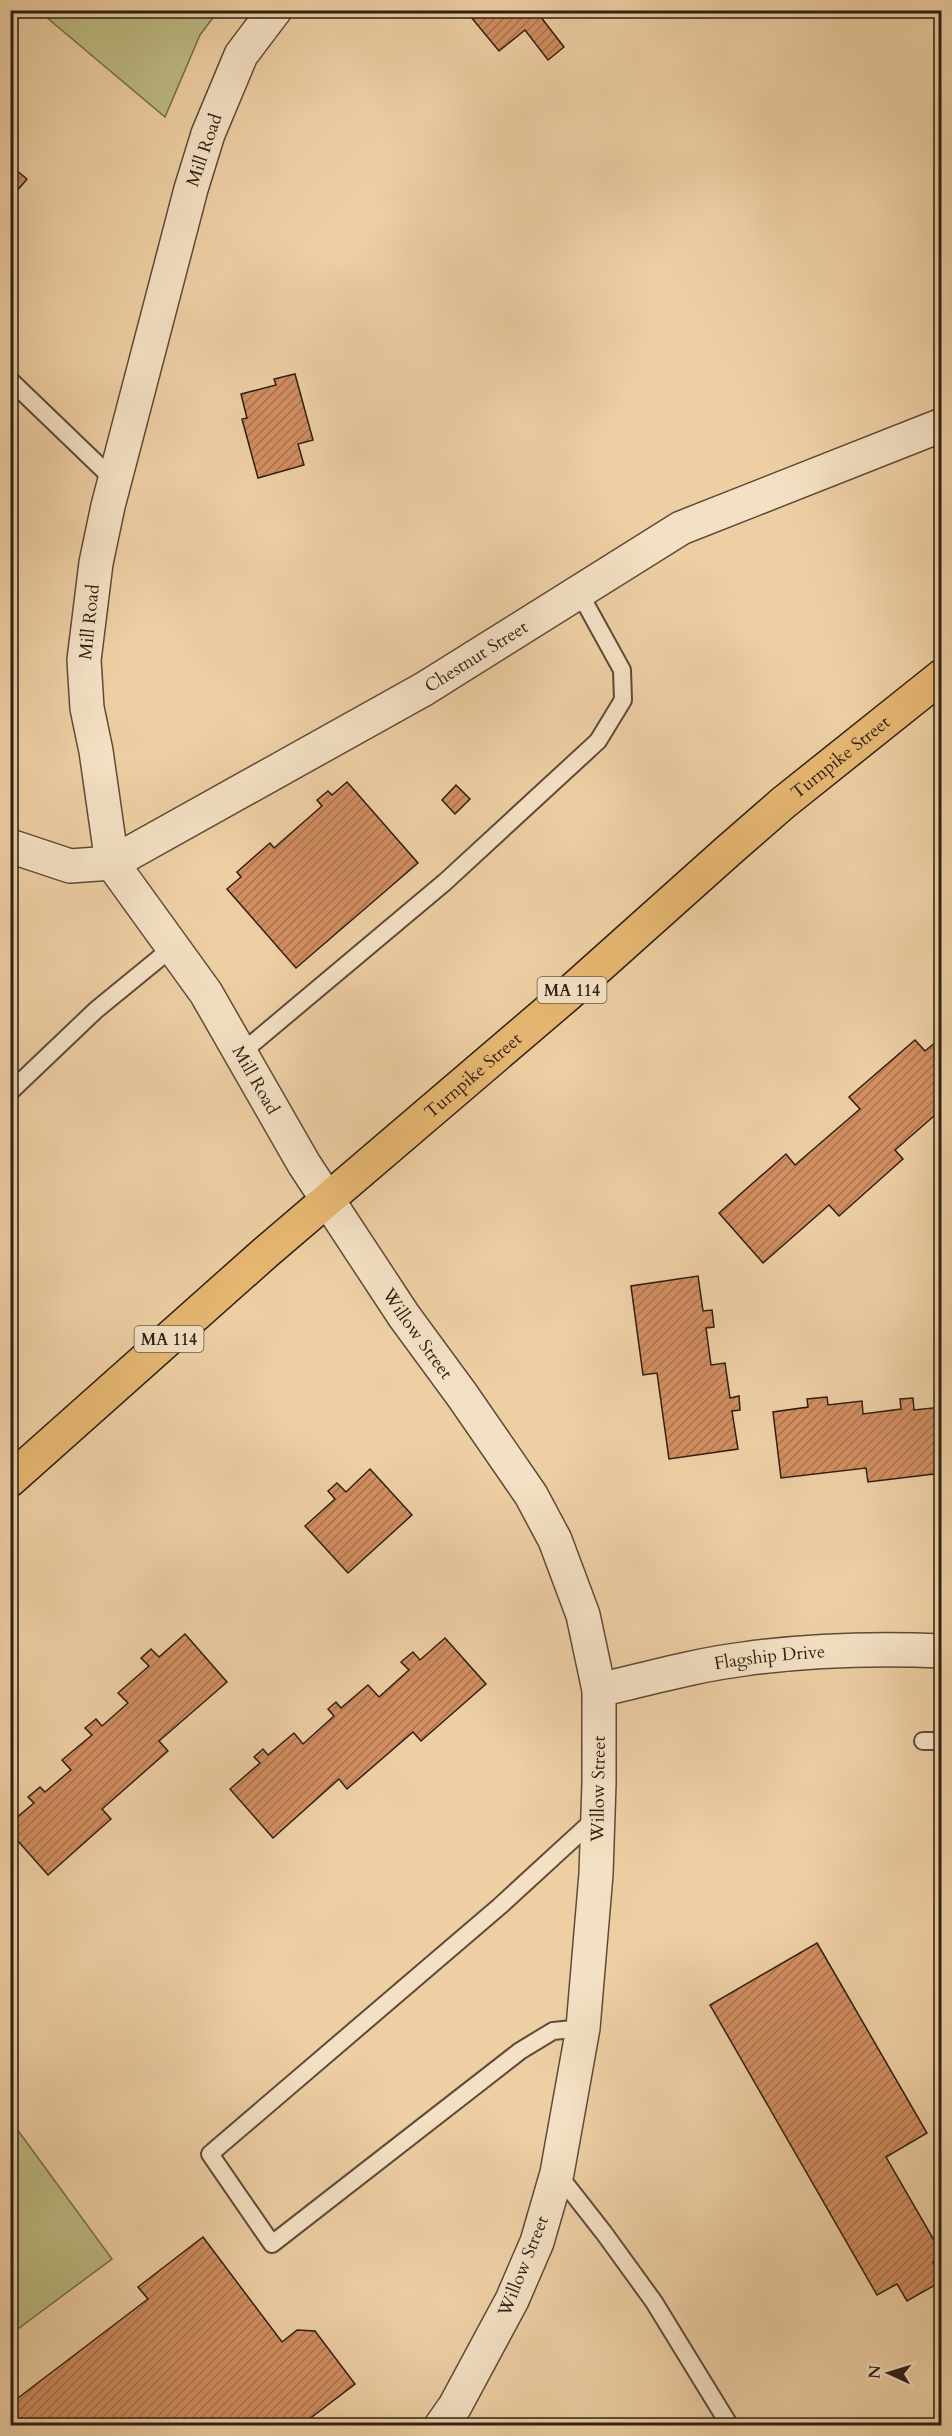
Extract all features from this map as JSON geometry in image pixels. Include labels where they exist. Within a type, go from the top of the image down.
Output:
[{"type":"highway","name":"Turnpike Street","points":[[10,1480],[328,1199],[567,995],[783,803],[942,676]]},
{"type":"street","name":"Mill Road","points":[[275,10],[240,55],[208,134],[191,189],[96,563],[84,660],[87,708],[112,863],[206,993],[304,1164],[328,1199]]},
{"type":"street","name":"Chestnut Street","points":[[10,846],[70,866],[112,863],[424,689],[681,528],[942,425]]},
{"type":"street","name":"Willow Street","points":[[328,1199],[404,1316],[531,1495],[555,1540],[583,1615],[599,1690],[596,1874],[583,2028],[557,2173],[537,2242],[512,2300],[455,2406],[441,2426]]},
{"type":"street","name":"Flagship Drive","points":[[599,1690],[742,1659],[882,1649],[942,1651]]},
{"type":"lane","points":[[10,380],[115,481]]},
{"type":"lane","points":[[240,1054],[445,882],[598,741],[623,700],[622,670],[579,592]]},
{"type":"lane","points":[[10,1092],[96,1010],[173,947]]},
{"type":"lane","points":[[923,1741],[942,1741]]},
{"type":"lane","points":[[583,2028],[553,2031],[520,2051],[272,2244],[210,2154],[500,1906],[598,1816]]},
{"type":"lane","points":[[557,2173],[654,2302],[730,2426]]},
{"type":"shaded area","points":[[39,11],[218,11],[200,35],[165,117]]},
{"type":"shaded area","points":[[11,2121],[112,2259],[10,2334]]},
{"type":"building","points":[[547,10],[540,16],[564,47],[548,60],[525,30],[499,51],[466,11]]},
{"type":"building","points":[[10,165],[27,179],[10,199]]},
{"type":"building","points":[[295,374],[313,440],[298,444],[304,465],[258,478],[242,419],[247,418],[241,394],[276,385],[274,379]]},
{"type":"building","points":[[347,782],[418,863],[296,968],[227,889],[241,877],[237,872],[270,843],[274,848],[322,806],[317,800],[328,791],[332,795]]},
{"type":"building","points":[[456,785],[470,799],[455,814],[442,800]]},
{"type":"building","points":[[942,1037],[942,1109],[895,1150],[903,1159],[839,1216],[829,1205],[763,1263],[719,1213],[786,1154],[795,1165],[860,1109],[849,1097],[915,1040],[925,1051]]},
{"type":"building","points":[[698,1276],[703,1311],[712,1310],[714,1327],[706,1328],[711,1365],[725,1363],[730,1398],[739,1396],[740,1410],[732,1411],[738,1449],[669,1459],[657,1373],[643,1375],[631,1286]]},
{"type":"building","points":[[827,1397],[828,1405],[862,1401],[863,1414],[901,1409],[900,1399],[913,1398],[914,1410],[942,1407],[942,1473],[868,1482],[866,1468],[781,1478],[773,1412],[808,1407],[807,1399]]},
{"type":"building","points":[[370,1469],[412,1515],[348,1573],[305,1526],[335,1499],[328,1491],[337,1483],[346,1492]]},
{"type":"building","points":[[185,1634],[227,1682],[159,1741],[168,1751],[102,1809],[111,1819],[48,1875],[10,1832],[10,1823],[34,1803],[28,1797],[40,1787],[45,1792],[71,1770],[62,1760],[92,1735],[85,1728],[96,1719],[102,1726],[128,1703],[118,1693],[149,1666],[141,1658],[151,1649],[159,1657]]},
{"type":"building","points":[[445,1638],[486,1684],[421,1741],[413,1732],[347,1789],[339,1779],[273,1838],[230,1789],[260,1763],[254,1757],[263,1749],[268,1755],[294,1733],[303,1744],[334,1716],[328,1709],[336,1702],[341,1708],[368,1685],[379,1697],[409,1670],[401,1662],[413,1652],[420,1660]]},
{"type":"building","points":[[817,1943],[927,2133],[886,2157],[942,2254],[942,2257],[933,2262],[942,2281],[907,2301],[897,2284],[877,2295],[710,2005]]},
{"type":"building","points":[[203,2237],[282,2342],[297,2330],[315,2331],[355,2384],[300,2426],[10,2426],[10,2404],[148,2299],[138,2287]]}]
